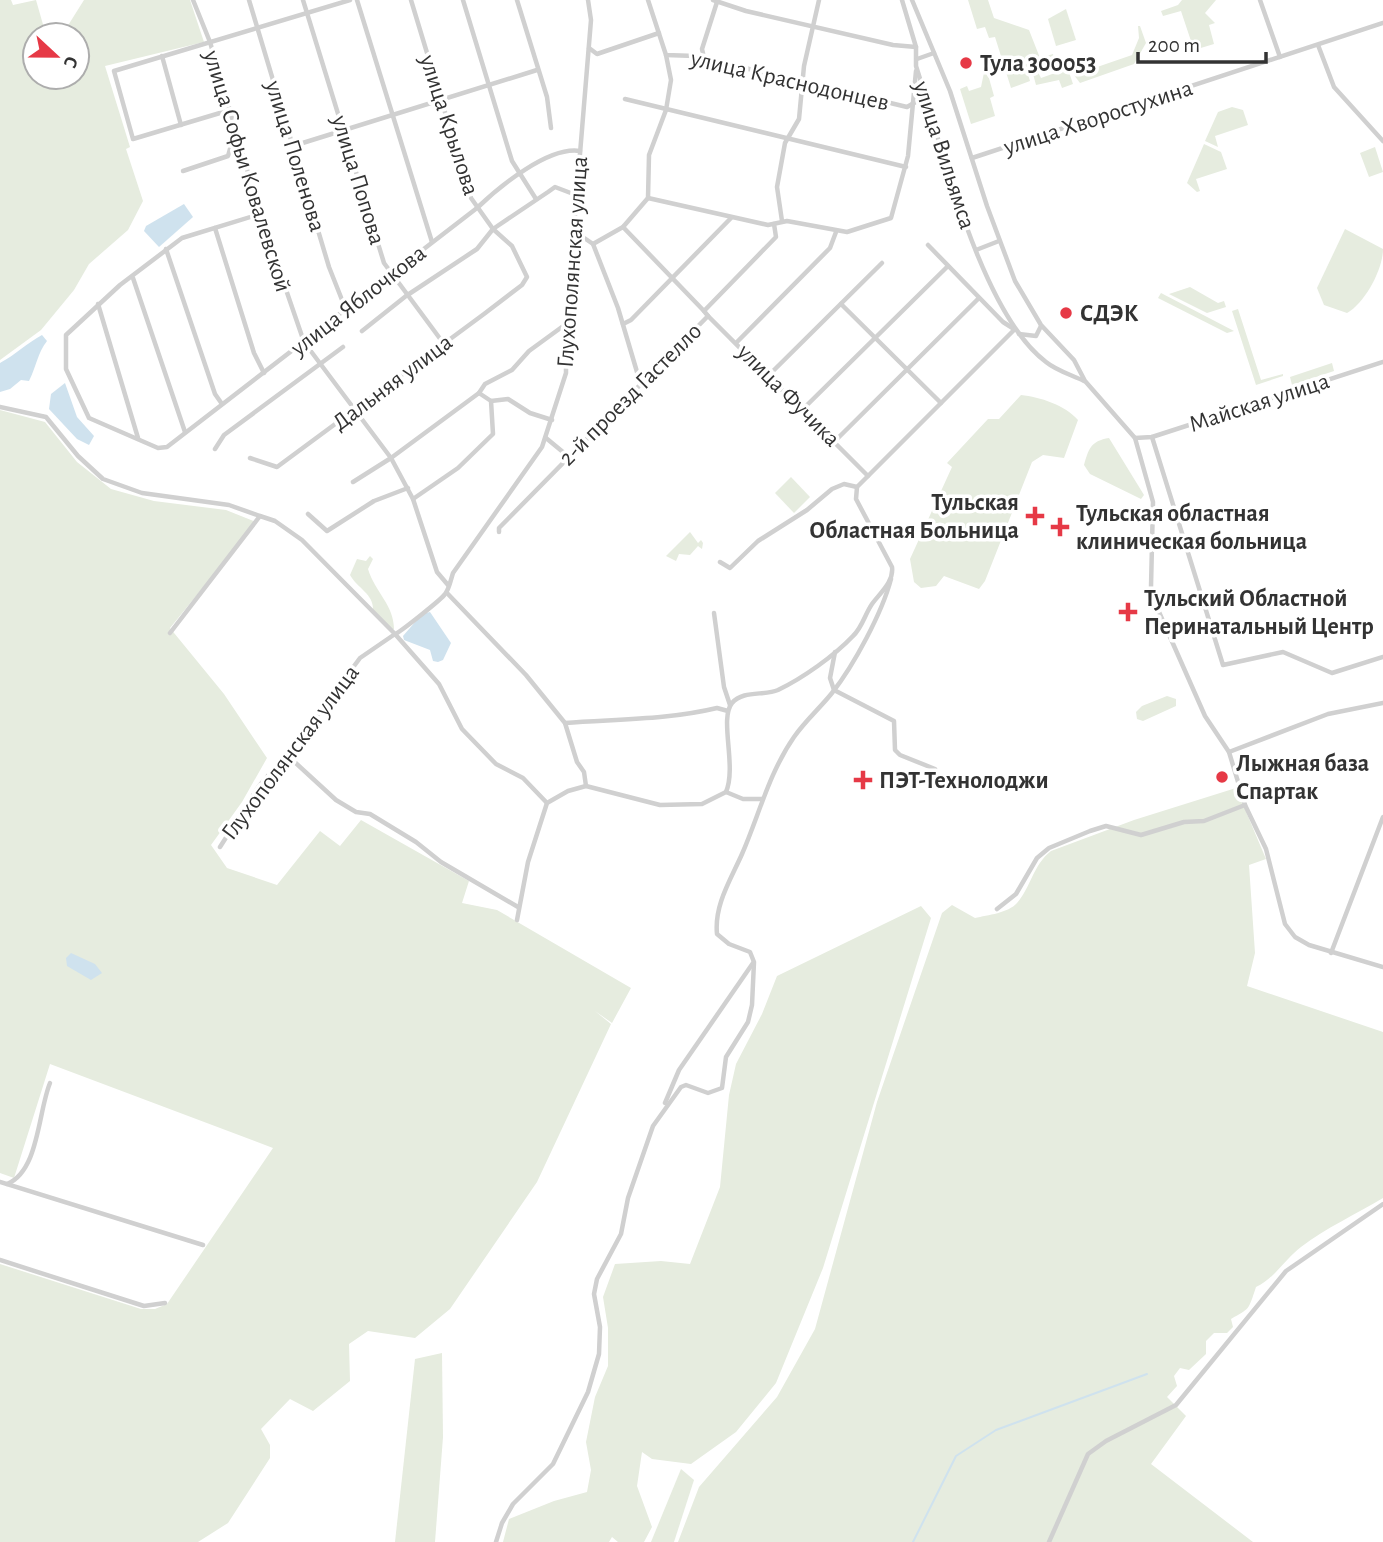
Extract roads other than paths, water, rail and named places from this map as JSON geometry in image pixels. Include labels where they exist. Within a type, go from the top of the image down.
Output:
[{"type":"street","name":"улица Софьи Ковалевской","points":[[193,0],[210,42],[260,214],[304,342]]},
{"type":"street","name":"улица Поленова","points":[[249,0],[341,305],[346,310]]},
{"type":"street","name":"улица Попова","points":[[303,0],[384,263],[444,344]]},
{"type":"street","points":[[230,110],[145,138],[132,139],[114,75],[118,68],[350,0]]},
{"type":"street","points":[[357,0],[432,242]]},
{"type":"street","name":"улица Крылова","points":[[411,0],[471,198],[493,229],[512,246],[527,277]]},
{"type":"street","points":[[463,0],[519,176],[536,199]]},
{"type":"street","points":[[517,0],[547,97],[551,128]]},
{"type":"street","name":"Глухополянская улица","points":[[220,847],[259,786],[287,755],[360,658],[398,633],[447,593],[448,584],[546,438],[566,371],[566,324],[591,20],[588,0]]},
{"type":"street","name":"улица Краснодонцев","points":[[648,0],[666,55],[704,58],[907,107],[926,96]]},
{"type":"street","points":[[782,221],[777,187],[785,143],[799,119],[802,83],[819,0]]},
{"type":"street","name":"улица Вильямса","points":[[902,0],[916,47],[916,66],[991,289],[1017,332],[1046,362],[1085,381]]},
{"type":"street","name":"улица Вильямса","points":[[912,0],[934,53],[1015,281],[1041,325],[1074,360],[1085,381],[1135,438]]},
{"type":"street","points":[[1260,0],[1280,57]]},
{"type":"street","points":[[704,58],[702,48],[715,1],[893,45],[916,47]]},
{"type":"street","name":"улица Хворостухина","points":[[972,158],[1383,23]]},
{"type":"street","points":[[589,47],[597,54],[659,33]]},
{"type":"street","points":[[1318,45],[1334,87],[1383,141]]},
{"type":"street","name":"улица Вильямса","points":[[917,59],[934,53]]},
{"type":"street","points":[[593,244],[623,227],[648,198],[649,155],[666,110],[671,80],[666,55]]},
{"type":"street","points":[[162,56],[181,125]]},
{"type":"street","points":[[648,198],[732,217],[774,224],[782,221],[836,232],[858,230],[891,218],[906,167],[915,104],[916,66]]},
{"type":"street","points":[[293,146],[537,70]]},
{"type":"street","points":[[625,99],[906,167]]},
{"type":"street","points":[[183,171],[228,156],[236,130]]},
{"type":"street","name":"улица Яблочкова","points":[[138,438],[158,448],[165,447],[478,208],[497,189],[566,149],[580,151]]},
{"type":"street","name":"улица Яблочкова","points":[[362,331],[406,296],[477,249],[493,229],[536,199],[555,187],[576,195]]},
{"type":"street","points":[[138,438],[89,418],[66,369],[65,335],[98,304],[182,238],[260,214]]},
{"type":"street","points":[[622,324],[631,320],[732,217]]},
{"type":"street","name":"2-й проезд Гастелло","points":[[499,532],[499,528],[776,237],[774,224]]},
{"type":"street","name":"улица Фучика","points":[[623,227],[868,476]]},
{"type":"street","points":[[215,228],[254,353],[264,373]]},
{"type":"street","points":[[573,230],[593,244],[640,382]]},
{"type":"street","points":[[736,343],[830,248],[836,232]]},
{"type":"street","name":"улица Вильямса","points":[[976,250],[999,241]]},
{"type":"street","points":[[928,245],[979,298],[1017,332],[1036,336],[1041,325]]},
{"type":"street","points":[[166,249],[215,394],[222,404]]},
{"type":"street","points":[[769,375],[882,263]]},
{"type":"street","points":[[803,409],[948,266]]},
{"type":"street","name":"Дальняя улица","points":[[250,458],[277,467],[522,285],[527,277]]},
{"type":"street","points":[[133,278],[185,432]]},
{"type":"street","points":[[835,441],[979,298]]},
{"type":"street","points":[[98,304],[138,438]]},
{"type":"street","points":[[841,304],[941,403]]},
{"type":"street","points":[[353,482],[391,458],[479,393],[485,384],[512,370],[529,351],[566,324]]},
{"type":"street","points":[[660,1114],[685,1085],[708,1093],[722,1088],[726,1057],[748,1022],[752,1005],[754,962],[750,952],[729,944],[717,934],[720,903],[763,799],[794,736],[834,690],[855,658],[891,579],[892,567],[856,499],[857,487],[1017,332]]},
{"type":"street","points":[[304,342],[391,458],[413,499],[437,572],[448,584]]},
{"type":"street","name":"улица Яблочкова","points":[[215,449],[224,435],[292,382],[343,347]]},
{"type":"street","name":"Майская улица","points":[[1135,438],[1152,437],[1383,362]]},
{"type":"street","points":[[1066,373],[1077,368]]},
{"type":"street","points":[[479,393],[491,401],[508,399],[530,413],[552,420]]},
{"type":"street","points":[[413,499],[458,468],[493,434],[491,401]]},
{"type":"street","points":[[0,407],[46,416],[78,456],[103,479],[142,493],[229,505],[275,521],[302,540],[398,633],[439,684],[462,729],[496,764],[523,778],[547,803]]},
{"type":"street","points":[[1152,437],[1223,665],[1283,652],[1332,673],[1383,657]]},
{"type":"street","points":[[546,438],[569,457]]},
{"type":"street","points":[[1135,438],[1153,502],[1151,587],[1155,603],[1205,716],[1229,752],[1245,805],[1266,849],[1285,924],[1295,937],[1331,953],[1383,967]]},
{"type":"street","points":[[720,562],[730,568],[758,541],[807,510],[832,489],[844,484],[857,487]]},
{"type":"street","points":[[307,514],[327,531],[374,501],[408,488]]},
{"type":"street","points":[[170,633],[260,516]]},
{"type":"street","points":[[725,692],[740,697],[775,691],[835,651],[857,631],[891,579]]},
{"type":"street","points":[[447,593],[526,675],[565,723],[576,762],[584,772],[588,786]]},
{"type":"street","points":[[715,612],[729,708],[732,763],[726,792]]},
{"type":"street","points":[[835,651],[830,678],[834,690],[894,722],[895,750],[900,755],[935,769]]},
{"type":"street","points":[[565,723],[620,719],[639,721],[729,708],[740,697]]},
{"type":"street","points":[[1229,752],[1328,713],[1383,704]]},
{"type":"street","points":[[287,755],[327,792],[356,813],[370,814],[416,842],[440,862],[519,907]]},
{"type":"street","points":[[517,919],[547,803],[568,791],[588,786],[660,805],[702,804],[726,792],[743,799],[763,799]]},
{"type":"street","points":[[998,909],[1016,894],[1037,858],[1049,848],[1106,826],[1141,835],[1184,822],[1204,821],[1245,805]]},
{"type":"street","points":[[1331,953],[1383,817]]},
{"type":"street","points":[[496,1542],[513,1504],[553,1464],[595,1375],[600,1327],[595,1308],[595,1287],[621,1234],[634,1181],[679,1070],[754,962]]},
{"type":"street","points":[[3,1183],[20,1176],[31,1159],[43,1101],[50,1083]]},
{"type":"street","points":[[3,1183],[203,1245]]},
{"type":"street","points":[[1049,1542],[1088,1454],[1106,1441],[1176,1405],[1286,1271],[1383,1204]]},
{"type":"street","points":[[0,1260],[144,1306],[165,1303]]},
{"type":"water","points":[[184,204],[193,217],[159,247],[144,231],[146,226]]},
{"type":"water","points":[[42,335],[47,341],[29,381],[21,380],[10,389],[0,392],[0,363]]},
{"type":"water","points":[[65,383],[77,417],[94,436],[89,445],[77,439],[49,409],[51,394]]},
{"type":"water","points":[[430,612],[451,643],[443,660],[438,662],[433,661],[430,650],[404,640],[403,636],[422,614]]},
{"type":"water","points":[[71,953],[95,964],[102,973],[91,980],[67,966],[66,958]]},
{"type":"waterway","points":[[913,1542],[956,1456],[996,1430],[1147,1374]]},
{"type":"place","name":"Тула 300053","points":[[966,63]]},
{"type":"place","name":"СДЭК","points":[[1066,313]]},
{"type":"place","name":"Тульская Областная Больница","points":[[1035,516]]},
{"type":"place","name":"Тульская областная клиническая больница","points":[[1060,527]]},
{"type":"place","name":"Тульский Областной Перинатальный Центр","points":[[1128,612]]},
{"type":"place","name":"Лыжная база Спартак","points":[[1222,777]]},
{"type":"place","name":"ПЭТ-Технолоджи","points":[[863,780]]}]
